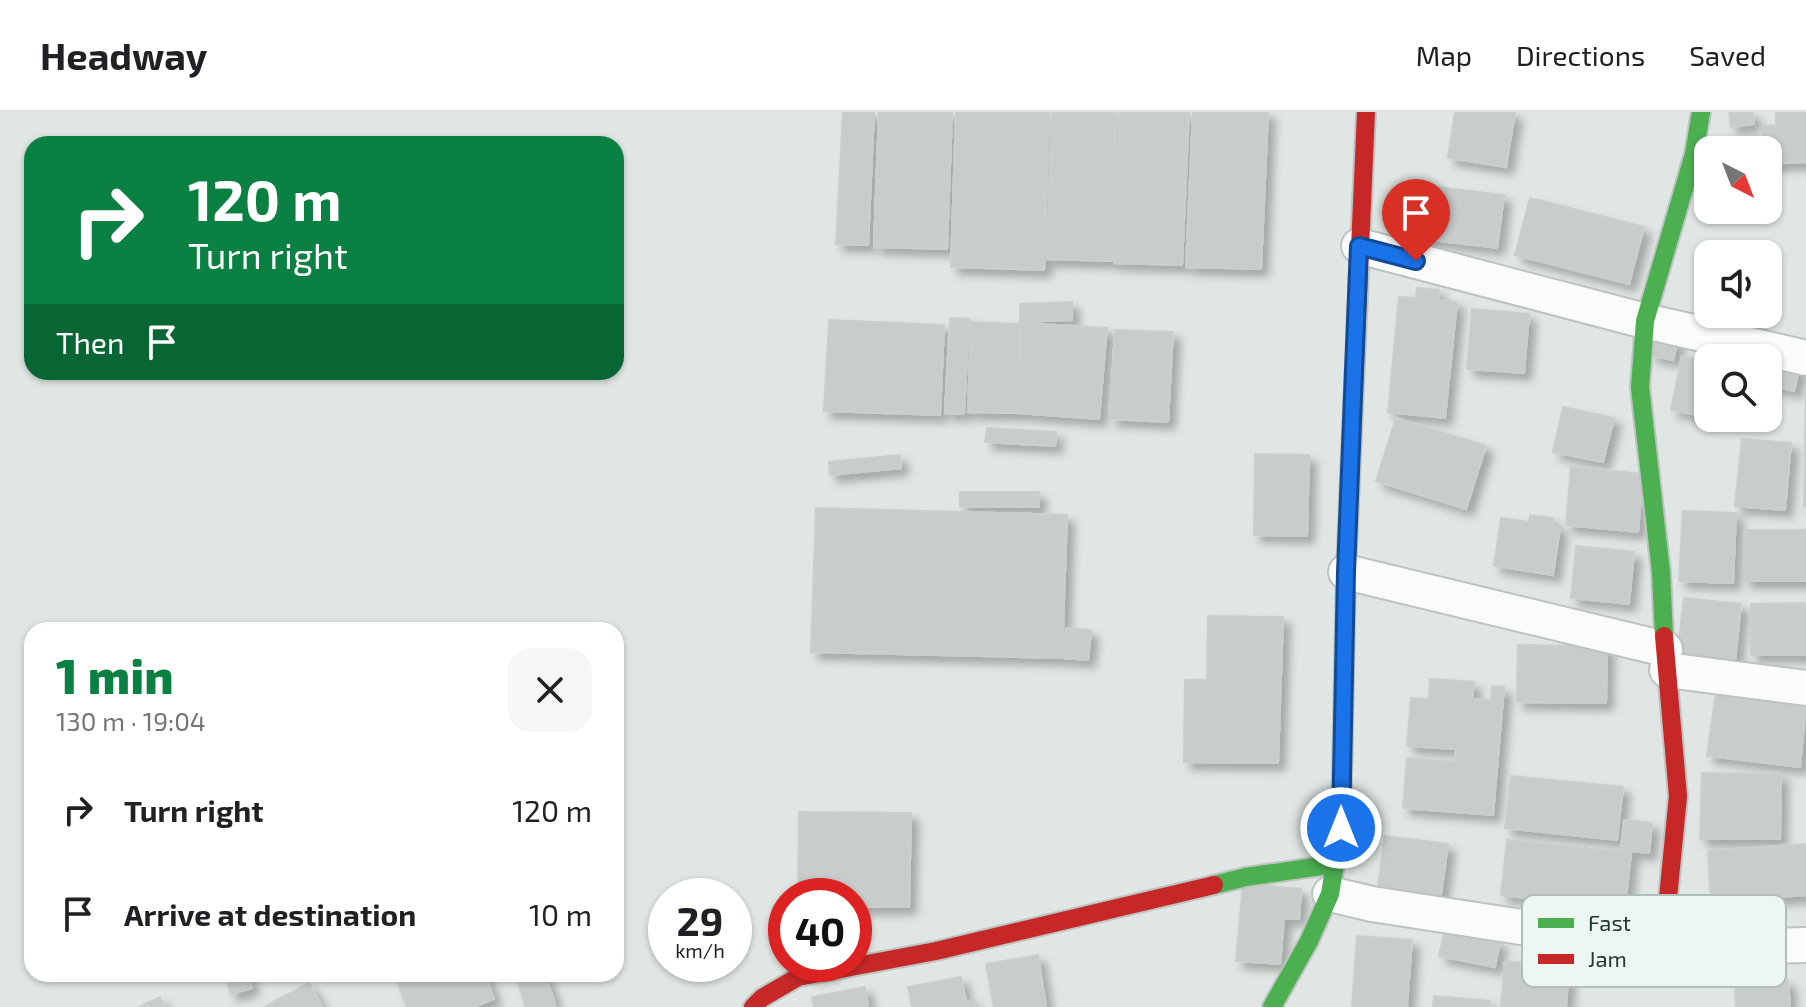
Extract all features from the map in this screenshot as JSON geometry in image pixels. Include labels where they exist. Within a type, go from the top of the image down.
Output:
[{"type":"street","points":[[1272,1007],[1309,941],[1333,879],[1341,828],[1346,572],[1366,112]]},
{"type":"street","points":[[1668,895],[1678,796],[1661,572],[1640,387],[1645,321],[1694,154],[1701,112]]},
{"type":"street","points":[[1359,246],[1645,321],[1806,358]]},
{"type":"street","points":[[1346,572],[1666,659],[1806,688]]},
{"type":"street","points":[[753,1007],[762,998],[798,977],[936,951],[1246,877],[1333,879],[1434,914],[1522,927]]},
{"type":"street","points":[[1786,946],[1806,945]]},
{"type":"building","points":[[843,112],[874,112],[868,245],[836,244]]},
{"type":"building","points":[[879,112],[952,112],[947,249],[874,247]]},
{"type":"building","points":[[956,112],[1049,112],[1044,270],[951,267]]},
{"type":"building","points":[[1052,112],[1117,112],[1112,261],[1047,259]]},
{"type":"building","points":[[1120,112],[1189,112],[1182,265],[1114,263]]},
{"type":"building","points":[[1193,112],[1268,112],[1261,269],[1186,267]]},
{"type":"building","points":[[1455,112],[1515,112],[1506,167],[1448,158]]},
{"type":"building","points":[[1729,112],[1753,112],[1754,124],[1731,127]]},
{"type":"building","points":[[1776,112],[1806,112],[1806,162],[1782,163],[1782,136],[1763,136],[1763,126],[1776,125]]},
{"type":"building","points":[[1404,183],[1504,195],[1497,248],[1397,236]]},
{"type":"building","points":[[1530,198],[1644,227],[1629,284],[1515,255]]},
{"type":"building","points":[[1417,288],[1439,290],[1438,300],[1457,302],[1445,418],[1388,412],[1399,297],[1416,298]]},
{"type":"building","points":[[1072,302],[1072,320],[1020,322],[1020,304]]},
{"type":"building","points":[[1472,309],[1529,314],[1524,373],[1467,369]]},
{"type":"building","points":[[950,318],[969,319],[964,414],[945,413]]},
{"type":"building","points":[[829,320],[944,325],[940,415],[824,411]]},
{"type":"building","points":[[971,322],[1020,324],[1017,413],[968,412]]},
{"type":"building","points":[[1021,323],[1107,328],[1099,419],[1018,413]]},
{"type":"building","points":[[1115,330],[1173,332],[1168,422],[1110,419]]},
{"type":"building","points":[[1655,335],[1678,340],[1673,360],[1650,355]]},
{"type":"building","points":[[1682,356],[1694,358],[1694,414],[1671,410]]},
{"type":"building","points":[[1782,362],[1800,366],[1794,391],[1782,388]]},
{"type":"building","points":[[1806,386],[1806,506],[1804,506]]},
{"type":"building","points":[[1563,407],[1614,418],[1603,462],[1553,452]]},
{"type":"building","points":[[1396,418],[1486,446],[1466,509],[1376,481]]},
{"type":"building","points":[[987,428],[1056,432],[1055,446],[985,442]]},
{"type":"building","points":[[1742,439],[1791,443],[1785,510],[1735,506]]},
{"type":"building","points":[[1255,454],[1309,455],[1307,536],[1254,535]]},
{"type":"building","points":[[900,455],[901,468],[830,475],[829,462]]},
{"type":"building","points":[[1571,467],[1643,474],[1638,532],[1566,525]]},
{"type":"building","points":[[960,492],[1039,492],[1039,507],[960,507]]},
{"type":"building","points":[[816,508],[1067,515],[1062,658],[811,652]]},
{"type":"building","points":[[1683,511],[1736,513],[1733,583],[1679,581]]},
{"type":"building","points":[[1530,515],[1553,518],[1552,526],[1560,527],[1553,575],[1494,566],[1501,518],[1529,522]]},
{"type":"building","points":[[1744,530],[1806,530],[1806,581],[1744,581]]},
{"type":"building","points":[[1576,546],[1634,552],[1629,604],[1571,598]]},
{"type":"building","points":[[1684,598],[1741,604],[1735,662],[1677,656]]},
{"type":"building","points":[[1806,603],[1806,655],[1751,655],[1751,604]]},
{"type":"building","points":[[1208,616],[1283,617],[1278,763],[1184,762],[1185,680],[1207,680]]},
{"type":"building","points":[[1066,628],[1091,630],[1088,660],[1064,658]]},
{"type":"building","points":[[1518,645],[1607,646],[1606,703],[1517,702]]},
{"type":"building","points":[[1430,679],[1474,682],[1472,699],[1491,701],[1492,686],[1504,687],[1493,815],[1403,808],[1407,758],[1455,762],[1456,749],[1407,746],[1411,698],[1429,699]]},
{"type":"building","points":[[1716,692],[1806,703],[1800,767],[1707,756]]},
{"type":"building","points":[[1702,773],[1781,774],[1780,839],[1700,839]]},
{"type":"building","points":[[1511,776],[1623,787],[1617,840],[1505,828]]},
{"type":"building","points":[[799,812],[911,813],[909,907],[872,907],[872,878],[798,878]]},
{"type":"building","points":[[1624,820],[1652,823],[1649,853],[1621,850]]},
{"type":"building","points":[[1385,836],[1448,844],[1440,902],[1377,894]]},
{"type":"building","points":[[1507,840],[1631,853],[1626,895],[1522,895],[1522,898],[1501,895]]},
{"type":"building","points":[[1806,844],[1806,895],[1711,895],[1708,851]]},
{"type":"building","points":[[1243,884],[1301,889],[1299,919],[1284,918],[1280,964],[1236,961]]},
{"type":"building","points":[[1445,930],[1500,941],[1495,967],[1439,956]]},
{"type":"building","points":[[1357,936],[1412,940],[1407,1007],[1352,1007]]},
{"type":"building","points":[[1038,955],[1046,1007],[994,1007],[986,964]]},
{"type":"building","points":[[1505,961],[1522,963],[1522,987],[1568,987],[1566,1007],[1501,1007]]},
{"type":"building","points":[[961,977],[966,1002],[973,1000],[975,1007],[912,1007],[908,987]]},
{"type":"building","points":[[1788,980],[1790,1007],[1736,1007],[1735,987],[1786,987]]},
{"type":"building","points":[[227,982],[250,982],[252,988],[231,994]]},
{"type":"building","points":[[398,982],[488,982],[494,999],[474,1007],[407,1007]]},
{"type":"building","points":[[518,982],[548,982],[556,1007],[526,1007]]},
{"type":"building","points":[[309,983],[322,1007],[264,1007]]},
{"type":"building","points":[[865,987],[868,1007],[814,1007],[812,997]]},
{"type":"building","points":[[1434,996],[1490,1001],[1489,1007],[1433,1007]]},
{"type":"building","points":[[160,997],[165,1007],[139,1007]]},
{"type":"traffic: fast","points":[[1664,636],[1661,572],[1640,387],[1645,321],[1694,154],[1701,112]]},
{"type":"traffic: fast","points":[[1272,1007],[1309,941],[1330,894],[1341,828],[1346,572],[1354,385]]},
{"type":"traffic: fast","points":[[1214,885],[1246,877],[1335,864]]},
{"type":"traffic: jam","points":[[1354,385],[1366,112]]},
{"type":"traffic: jam","points":[[1664,636],[1678,796],[1668,895]]},
{"type":"traffic: jam","points":[[753,1007],[762,998],[798,977],[936,951],[1214,885]]},
{"type":"route","points":[[1341,828],[1346,572],[1359,246],[1416,261]]}]
